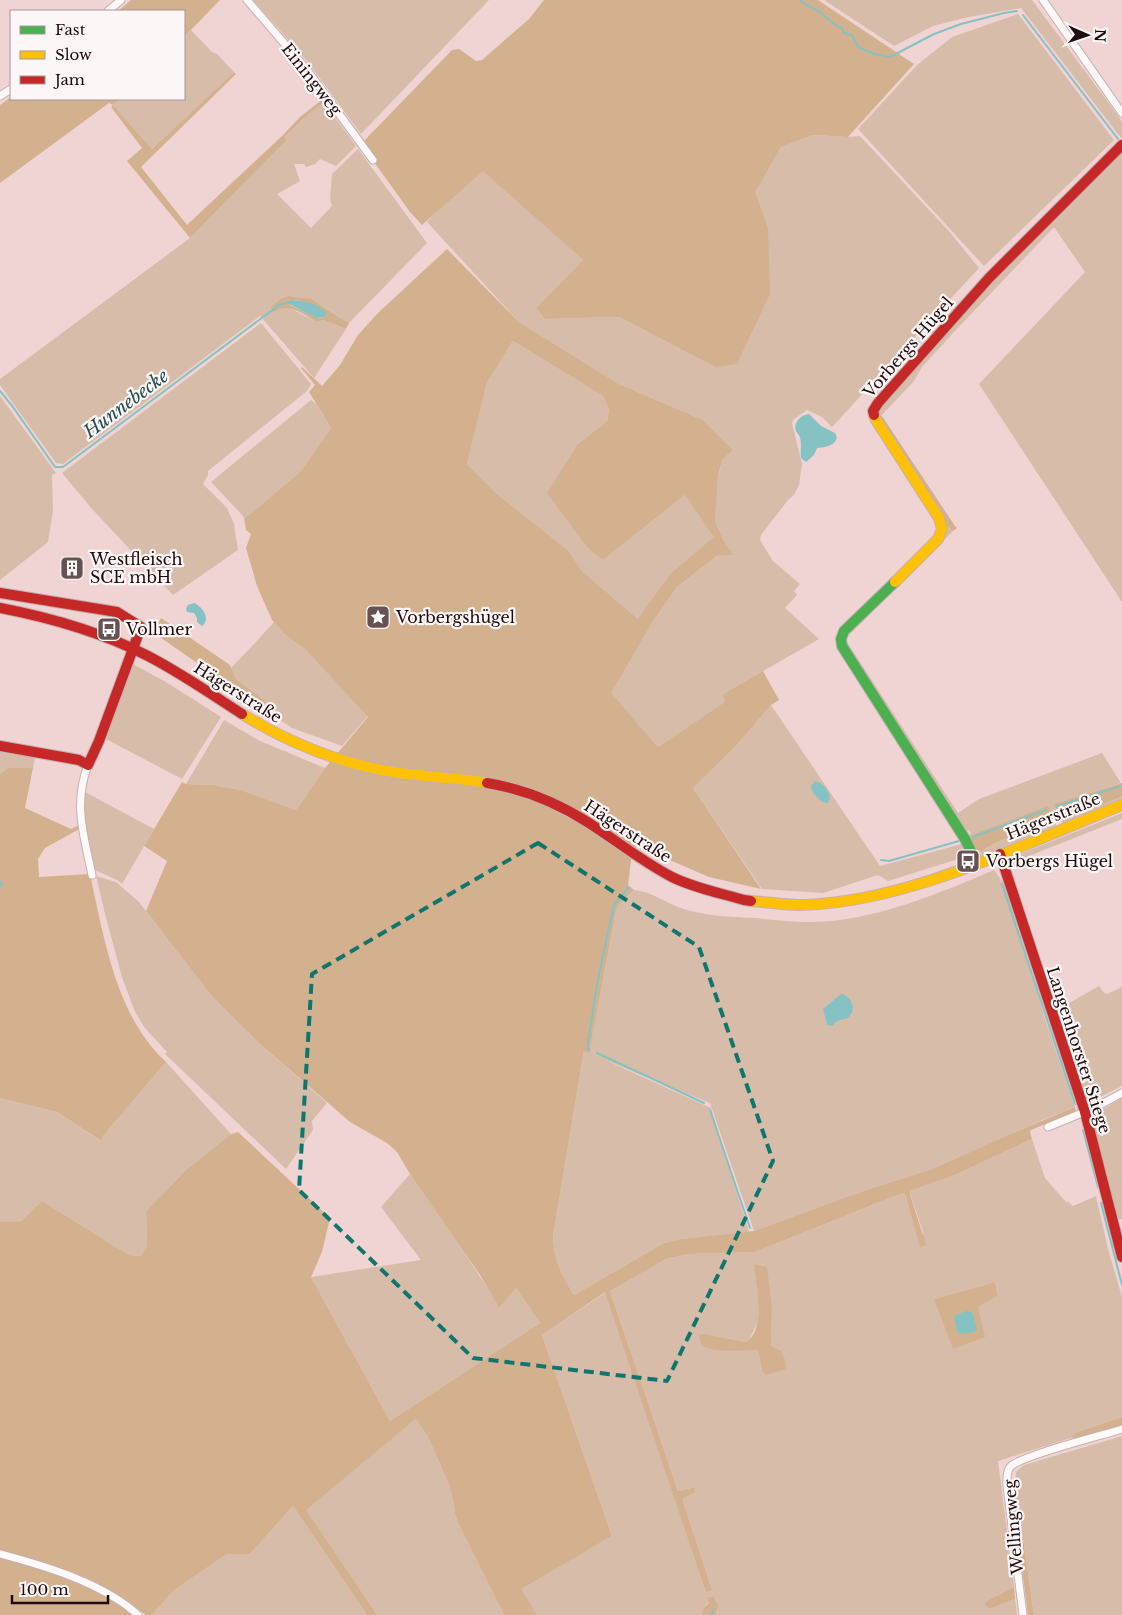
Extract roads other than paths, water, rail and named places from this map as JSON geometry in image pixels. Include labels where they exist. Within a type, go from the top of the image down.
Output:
[{"type":"street","points":[[109,10],[121,0]]},
{"type":"street","name":"Einingweg","points":[[247,0],[307,70],[373,160]]},
{"type":"street","points":[[1043,0],[1122,113]]},
{"type":"street","name":"Vorbergs Hügel","points":[[977,862],[965,839],[844,651],[841,642],[844,631],[938,539],[942,529],[939,518],[876,420],[873,411],[989,278],[1122,145]]},
{"type":"street","points":[[0,593],[117,612],[130,618],[141,627],[99,741],[88,764],[81,787],[82,821],[92,875]]},
{"type":"street","name":"Hägerstraße","points":[[0,608],[47,617],[132,648],[182,675],[263,726],[308,749],[333,759],[403,773],[490,782],[532,795],[576,815],[668,875],[721,895],[750,901],[782,905],[836,903],[904,888],[1000,854],[1122,805]]},
{"type":"street","points":[[0,746],[78,760],[88,764]]},
{"type":"street","name":"Langenhorster Stiege","points":[[1000,854],[1085,1112],[1122,1257]]},
{"type":"street","points":[[1048,1127],[1085,1112],[1122,1093]]},
{"type":"street","name":"Wellingweg","points":[[1023,1615],[1007,1486],[1009,1469],[1017,1462],[1032,1456],[1122,1429]]},
{"type":"street","points":[[0,1554],[33,1564],[107,1592],[138,1615]]},
{"type":"water","points":[[291,300],[310,303],[327,313],[324,317],[316,318],[287,303]]},
{"type":"water","points":[[809,414],[821,426],[835,433],[837,437],[832,444],[817,448],[814,455],[806,462],[801,458],[801,440],[795,428],[798,420]]},
{"type":"water","points":[[194,603],[205,613],[206,620],[202,626],[197,622],[194,613],[187,612],[186,608],[188,605]]},
{"type":"water","points":[[815,781],[821,783],[827,790],[830,798],[828,803],[822,802],[813,793],[811,786]]},
{"type":"water","points":[[841,994],[850,1000],[853,1007],[852,1013],[848,1018],[837,1021],[832,1026],[827,1025],[823,1009]]},
{"type":"water","points":[[966,1311],[972,1312],[977,1328],[976,1331],[964,1334],[959,1333],[957,1332],[954,1316]]},
{"type":"waterway","points":[[800,0],[820,12],[836,26],[842,28],[844,33],[852,35],[858,47],[874,54],[890,57],[934,34],[961,24],[1017,11]]},
{"type":"waterway","points":[[1023,15],[1118,139]]},
{"type":"waterway","name":"Hunnebecke","points":[[0,391],[55,467],[63,467],[279,305],[287,303]]},
{"type":"waterway","points":[[1057,806],[1122,786]]},
{"type":"waterway","points":[[973,837],[1046,810]]},
{"type":"waterway","points":[[881,860],[889,861],[959,841]]},
{"type":"waterway","points":[[0,881],[2,885],[0,887]]},
{"type":"waterway","points":[[1002,884],[1075,1104]]},
{"type":"waterway","points":[[589,1050],[588,1043],[597,984],[613,909],[614,905],[628,888]]},
{"type":"waterway","points":[[597,1053],[704,1103]]},
{"type":"waterway","points":[[710,1110],[750,1228]]},
{"type":"waterway","points":[[1083,1130],[1098,1187]]},
{"type":"waterway","points":[[1101,1203],[1122,1285]]},
{"type":"waterway","points":[[712,1615],[713,1610]]},
{"type":"place","name":"Westfleisch SCE mbH","points":[[72,568]]},
{"type":"place","name":"Vorbergshügel","points":[[378,617]]},
{"type":"place","name":"Vollmer","points":[[109,629]]},
{"type":"place","name":"Vorbergs Hügel","points":[[968,861]]}]
